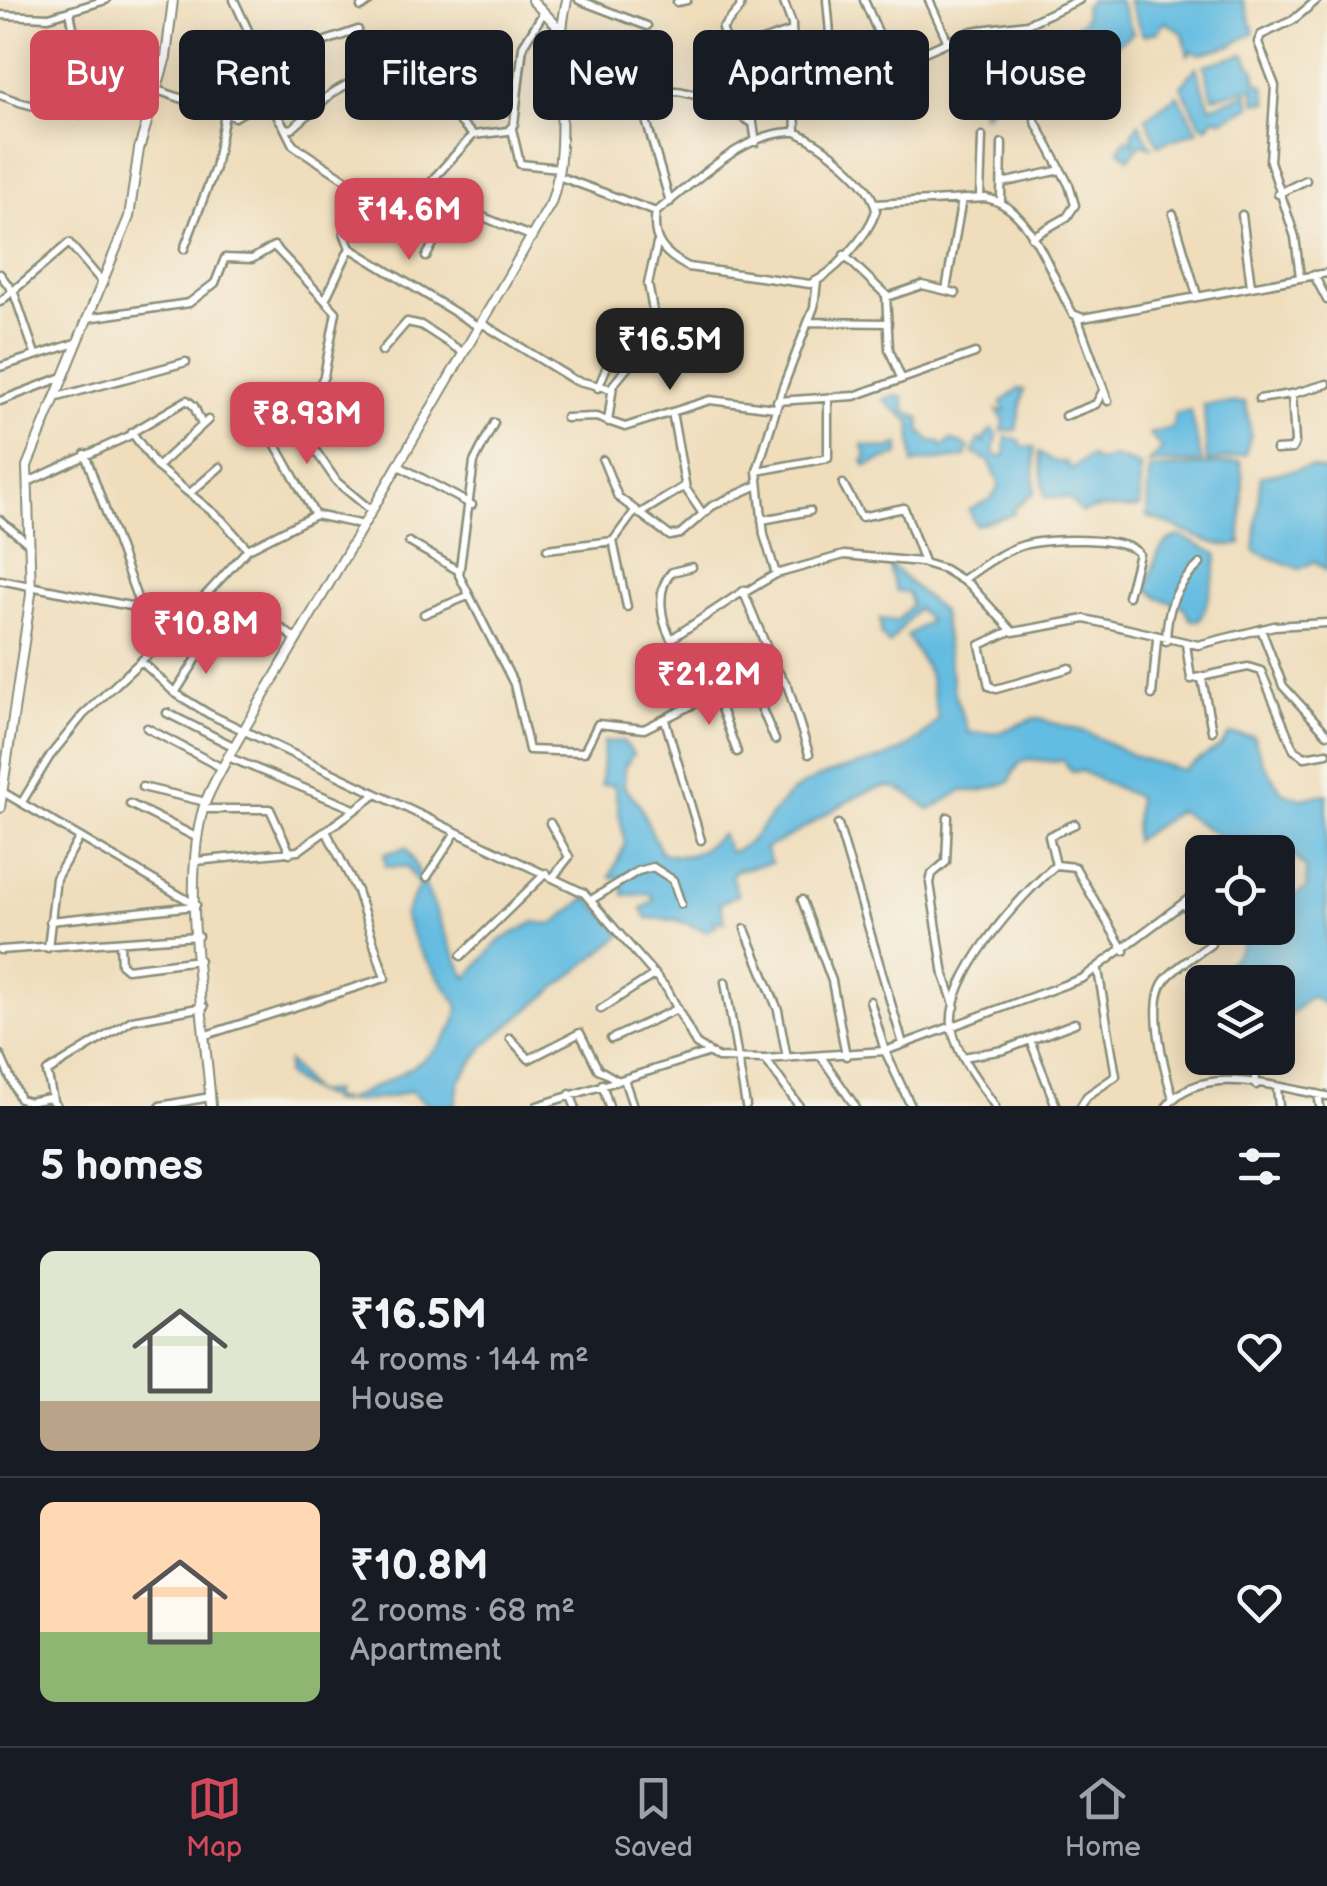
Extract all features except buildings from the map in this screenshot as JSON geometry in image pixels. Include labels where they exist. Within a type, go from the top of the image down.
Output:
[{"type":"street","points":[[0,15],[49,17],[106,0]]},
{"type":"street","points":[[159,79],[173,0]]},
{"type":"street","points":[[234,0],[248,30]]},
{"type":"street","points":[[360,7],[372,0]]},
{"type":"street","points":[[532,0],[560,29]]},
{"type":"street","points":[[160,1106],[211,1102],[196,906],[198,838],[205,805],[234,746],[534,237],[559,172],[560,29],[567,0]]},
{"type":"street","points":[[579,0],[647,26]]},
{"type":"street","points":[[677,2],[687,0]]},
{"type":"street","points":[[722,30],[741,6],[740,0]]},
{"type":"street","points":[[783,0],[792,30]]},
{"type":"street","points":[[827,0],[830,30]]},
{"type":"street","points":[[864,0],[877,30]]},
{"type":"street","points":[[929,0],[948,42]]},
{"type":"street","points":[[929,50],[980,28],[1042,19],[1079,0]]},
{"type":"street","points":[[1300,278],[1294,237],[1278,194],[1270,154],[1276,92],[1258,39],[1293,20],[1318,0]]},
{"type":"street","points":[[545,11],[523,46],[512,129],[520,164],[559,172],[656,212]]},
{"type":"street","points":[[70,12],[74,30]]},
{"type":"street","points":[[282,124],[292,129],[329,96],[360,77],[380,94],[438,99],[473,135]]},
{"type":"street","points":[[670,202],[642,110],[645,97],[666,89],[685,92],[752,123],[756,142]]},
{"type":"street","points":[[0,95],[30,105]]},
{"type":"street","points":[[0,808],[31,584],[28,460],[129,218],[148,120]]},
{"type":"street","points":[[184,249],[217,162],[224,120]]},
{"type":"street","points":[[280,120],[294,145],[364,190],[387,198],[425,196],[534,237]]},
{"type":"street","points":[[794,120],[796,132],[856,178],[875,204]]},
{"type":"street","points":[[1032,237],[1072,211],[1074,196],[1036,121]]},
{"type":"street","points":[[425,196],[435,177],[473,135],[512,129]]},
{"type":"street","points":[[656,212],[756,142],[796,132]]},
{"type":"street","points":[[980,198],[982,136]]},
{"type":"street","points":[[1002,143],[1002,202]]},
{"type":"street","points":[[1002,183],[1061,170]]},
{"type":"street","points":[[1278,194],[1306,180]]},
{"type":"street","points":[[364,190],[344,233],[350,248],[561,373],[598,388],[612,389]]},
{"type":"street","points":[[875,204],[980,198],[1002,202],[1032,237],[1077,317],[1108,401]]},
{"type":"street","points":[[946,290],[962,199]]},
{"type":"street","points":[[658,242],[670,258],[696,270],[802,284],[817,281],[844,255],[866,230],[875,204]]},
{"type":"street","points":[[426,258],[453,206]]},
{"type":"street","points":[[608,422],[612,389],[656,336],[648,284],[658,242],[656,212]]},
{"type":"street","points":[[1173,214],[1196,295]]},
{"type":"street","points":[[1242,215],[1251,286]]},
{"type":"street","points":[[0,302],[69,242],[103,284]]},
{"type":"street","points":[[88,318],[184,305],[215,283],[225,258],[255,259],[271,245],[325,300],[336,317],[324,376],[308,410],[306,425],[315,450],[337,482],[372,511]]},
{"type":"street","points":[[325,300],[350,248]]},
{"type":"street","points":[[844,255],[887,297],[890,356],[901,378]]},
{"type":"street","points":[[1077,317],[1327,273]]},
{"type":"street","points":[[0,274],[14,293],[35,354]]},
{"type":"street","points":[[1314,275],[1327,300]]},
{"type":"street","points":[[776,574],[762,520],[757,471],[776,405],[809,322],[817,281]]},
{"type":"street","points":[[887,297],[922,285],[956,294]]},
{"type":"street","points":[[382,351],[407,322],[421,325],[465,354]]},
{"type":"street","points":[[809,322],[888,323]]},
{"type":"street","points":[[598,388],[613,352],[626,339]]},
{"type":"street","points":[[0,366],[76,343]]},
{"type":"street","points":[[566,418],[625,427],[710,400],[776,405],[859,394],[975,353]]},
{"type":"street","points":[[52,398],[186,362]]},
{"type":"street","points":[[0,401],[60,378]]},
{"type":"street","points":[[1259,399],[1327,385]]},
{"type":"street","points":[[1065,416],[1096,404],[1103,390]]},
{"type":"street","points":[[1276,450],[1289,450],[1295,444],[1292,394]]},
{"type":"street","points":[[757,471],[828,458],[828,398]]},
{"type":"street","points":[[26,483],[130,434],[187,400],[205,422],[158,466]]},
{"type":"street","points":[[672,412],[685,486],[703,514]]},
{"type":"street","points":[[494,423],[474,462],[472,505],[459,571],[514,684],[529,750],[584,752],[600,723],[638,730],[665,720],[771,661]]},
{"type":"street","points":[[130,434],[140,438],[158,466],[248,549]]},
{"type":"street","points":[[272,438],[315,515]]},
{"type":"street","points":[[85,454],[140,606]]},
{"type":"street","points":[[603,460],[614,491],[674,536],[703,514],[758,485]]},
{"type":"street","points":[[399,466],[472,505]]},
{"type":"street","points":[[190,493],[220,467]]},
{"type":"street","points":[[843,484],[860,517],[904,508],[924,563]]},
{"type":"street","points":[[627,607],[613,541],[616,530],[637,512],[685,486]]},
{"type":"street","points":[[762,520],[810,511]]},
{"type":"street","points":[[22,802],[65,736],[248,549],[315,515],[364,525]]},
{"type":"street","points":[[0,520],[29,544]]},
{"type":"street","points":[[547,550],[613,541]]},
{"type":"street","points":[[408,542],[459,571]]},
{"type":"street","points":[[962,580],[1024,545],[1113,542],[1130,545],[1139,554],[1128,596]]},
{"type":"street","points":[[692,567],[672,572],[663,585],[663,614],[671,639],[776,574],[844,555],[924,563],[962,580],[1009,632]]},
{"type":"street","points":[[1166,641],[1169,609],[1180,582],[1200,564]]},
{"type":"street","points":[[0,580],[185,616]]},
{"type":"street","points":[[746,590],[744,598],[771,661],[788,687],[809,754]]},
{"type":"street","points":[[424,614],[468,596]]},
{"type":"street","points":[[242,600],[298,640]]},
{"type":"street","points":[[1070,668],[996,689],[990,686],[980,645],[1009,632],[1085,619],[1186,644],[1210,644],[1261,628],[1327,624]]},
{"type":"street","points":[[1261,628],[1283,686],[1327,734]]},
{"type":"street","points":[[1152,696],[1156,638]]},
{"type":"street","points":[[174,693],[208,641]]},
{"type":"street","points":[[1186,644],[1189,676],[1202,679],[1257,668],[1294,750],[1305,756],[1327,753]]},
{"type":"street","points":[[141,661],[174,693],[300,760],[550,875],[591,900],[655,974],[696,1044],[708,1052],[737,1060],[846,1056],[885,1050],[951,1028],[1098,970],[1184,905]]},
{"type":"street","points":[[748,676],[775,740]]},
{"type":"street","points":[[1202,679],[1212,731]]},
{"type":"street","points":[[715,692],[737,752]]},
{"type":"street","points":[[167,714],[234,746]]},
{"type":"street","points":[[665,720],[701,840]]},
{"type":"street","points":[[147,728],[222,768]]},
{"type":"street","points":[[228,757],[352,808]]},
{"type":"street","points":[[142,786],[205,805],[270,809],[290,853]]},
{"type":"street","points":[[1,791],[196,906]]},
{"type":"street","points":[[196,861],[290,853],[312,844],[352,808],[376,794]]},
{"type":"street","points":[[130,804],[198,838]]},
{"type":"street","points":[[948,816],[946,862],[932,874],[930,883],[945,979],[955,1009]]},
{"type":"street","points":[[461,956],[569,856],[550,823]]},
{"type":"street","points":[[838,824],[903,1044]]},
{"type":"street","points":[[1056,865],[1047,839],[1074,824]]},
{"type":"street","points":[[206,1035],[385,978],[358,895],[326,831]]},
{"type":"street","points":[[426,877],[456,832]]},
{"type":"street","points":[[48,948],[56,878],[80,837]]},
{"type":"street","points":[[995,1106],[963,1057],[951,1028],[955,1009],[968,968],[1005,918],[1056,865]]},
{"type":"street","points":[[1056,865],[1075,867],[1124,952]]},
{"type":"street","points":[[591,900],[638,871],[653,867],[673,880],[681,904]]},
{"type":"street","points":[[802,900],[832,981],[846,1056]]},
{"type":"street","points":[[50,921],[196,906]]},
{"type":"street","points":[[744,929],[778,1010],[787,1058]]},
{"type":"street","points":[[0,950],[198,936]]},
{"type":"street","points":[[120,944],[121,964],[127,969],[200,960]]},
{"type":"street","points":[[1173,1098],[1160,1047],[1160,990],[1166,978],[1209,945]]},
{"type":"street","points":[[1082,1106],[1087,1096],[1116,1076],[1098,970]]},
{"type":"street","points":[[601,1010],[655,974]]},
{"type":"street","points":[[725,982],[746,1106]]},
{"type":"street","points":[[870,1001],[885,1050],[911,1106]]},
{"type":"street","points":[[0,1055],[24,1102],[55,1103],[47,1072],[86,1046],[137,1017],[204,1007]]},
{"type":"street","points":[[612,1039],[677,1009]]},
{"type":"street","points":[[963,1057],[1030,1040],[1075,1023]]},
{"type":"street","points":[[510,1038],[529,1059],[580,1033],[598,1069],[621,1079],[633,1106]]},
{"type":"street","points":[[1030,1040],[1056,1106]]},
{"type":"street","points":[[537,1106],[708,1052]]},
{"type":"street","points":[[822,1057],[855,1106]]},
{"type":"street","points":[[765,1060],[799,1106]]},
{"type":"street","points":[[1255,1075],[1256,1085]]},
{"type":"street","points":[[1166,1106],[1186,1086],[1206,1081],[1322,1095],[1320,1106]]},
{"type":"street","points":[[602,1084],[610,1106]]},
{"type":"street","points":[[1277,1088],[1279,1106]]},
{"type":"street","points":[[570,1094],[574,1106]]},
{"type":"water","points":[[1090,0],[1119,0],[1133,33],[1121,41],[1121,30],[1072,30],[1085,19],[1084,7]]},
{"type":"water","points":[[1128,0],[1243,0],[1254,32],[1232,45],[1199,54],[1192,50],[1188,55],[1183,33],[1165,22],[1157,32],[1143,35]]},
{"type":"water","points":[[1244,54],[1255,71],[1256,81],[1264,86],[1268,102],[1256,102],[1254,88],[1213,97],[1204,65]]},
{"type":"water","points":[[1196,67],[1210,107],[1248,93],[1251,106],[1223,120],[1214,117],[1207,127],[1200,123],[1181,86]]},
{"type":"water","points":[[1177,95],[1198,131],[1158,145],[1146,118]]},
{"type":"water","points":[[1139,123],[1151,147],[1141,144],[1129,158],[1119,150],[1126,139],[1134,143],[1131,135]]},
{"type":"water","points":[[1018,389],[1024,390],[1016,430],[1002,431],[1004,421],[997,410],[1006,411],[1001,403]]},
{"type":"water","points":[[903,397],[906,412],[920,418],[920,431],[931,441],[940,442],[942,448],[951,440],[969,447],[966,457],[913,464],[911,422],[883,400]]},
{"type":"water","points":[[1245,402],[1251,434],[1245,455],[1207,462],[1204,405]]},
{"type":"water","points":[[1190,410],[1202,462],[1149,463],[1162,449],[1149,434],[1172,428],[1175,414]]},
{"type":"water","points":[[992,429],[997,434],[994,453],[999,457],[1005,455],[1006,437],[1019,440],[1023,447],[1034,447],[1035,492],[1013,509],[1014,514],[976,525],[969,510],[991,499],[1000,486],[990,462],[973,453],[979,439],[985,444],[984,438]]},
{"type":"water","points":[[899,444],[899,454],[866,466],[863,461],[867,457],[862,445],[888,449]]},
{"type":"water","points":[[1039,452],[1055,462],[1066,462],[1070,469],[1091,456],[1097,462],[1113,457],[1140,466],[1140,507],[1082,513],[1068,498],[1045,497]]},
{"type":"water","points":[[1240,462],[1241,544],[1207,541],[1147,517],[1149,469]]},
{"type":"water","points":[[1312,467],[1327,472],[1327,571],[1315,561],[1300,569],[1254,551],[1261,476]]},
{"type":"water","points":[[1180,536],[1217,554],[1200,620],[1191,620],[1183,606],[1158,598],[1147,587],[1161,549]]},
{"type":"water","points":[[888,563],[942,612],[954,693],[969,733],[998,733],[1035,718],[1086,732],[1139,758],[1183,770],[1221,746],[1230,734],[1253,736],[1263,763],[1283,793],[1300,798],[1327,794],[1327,1006],[1311,996],[1295,1011],[1295,965],[1227,965],[1242,945],[1295,945],[1295,894],[1307,888],[1306,868],[1295,857],[1295,835],[1218,835],[1178,811],[1134,841],[1137,797],[1081,771],[1072,772],[1063,760],[1025,760],[1010,782],[981,791],[961,791],[930,810],[894,788],[876,789],[765,848],[771,863],[736,870],[731,876],[738,895],[720,903],[725,922],[714,921],[716,926],[706,931],[677,920],[647,918],[642,909],[654,900],[651,894],[624,895],[620,878],[610,877],[625,844],[614,785],[601,785],[604,742],[623,741],[633,754],[624,768],[624,787],[639,804],[661,852],[687,855],[722,834],[729,852],[739,849],[794,791],[813,780],[905,749],[938,719],[929,673],[907,636],[929,621],[917,608],[889,644],[881,635],[880,619],[897,621],[911,605],[908,593],[896,591]]},
{"type":"water","points":[[406,848],[467,978],[499,941],[535,922],[552,925],[588,897],[623,934],[486,1044],[459,1081],[455,1106],[429,1106],[411,1091],[376,1099],[346,1100],[396,1077],[431,1054],[454,1024],[459,1006],[418,948],[404,916],[419,886],[407,867],[386,866],[384,854]]},
{"type":"water","points":[[288,1062],[313,1092],[286,1074]]}]
